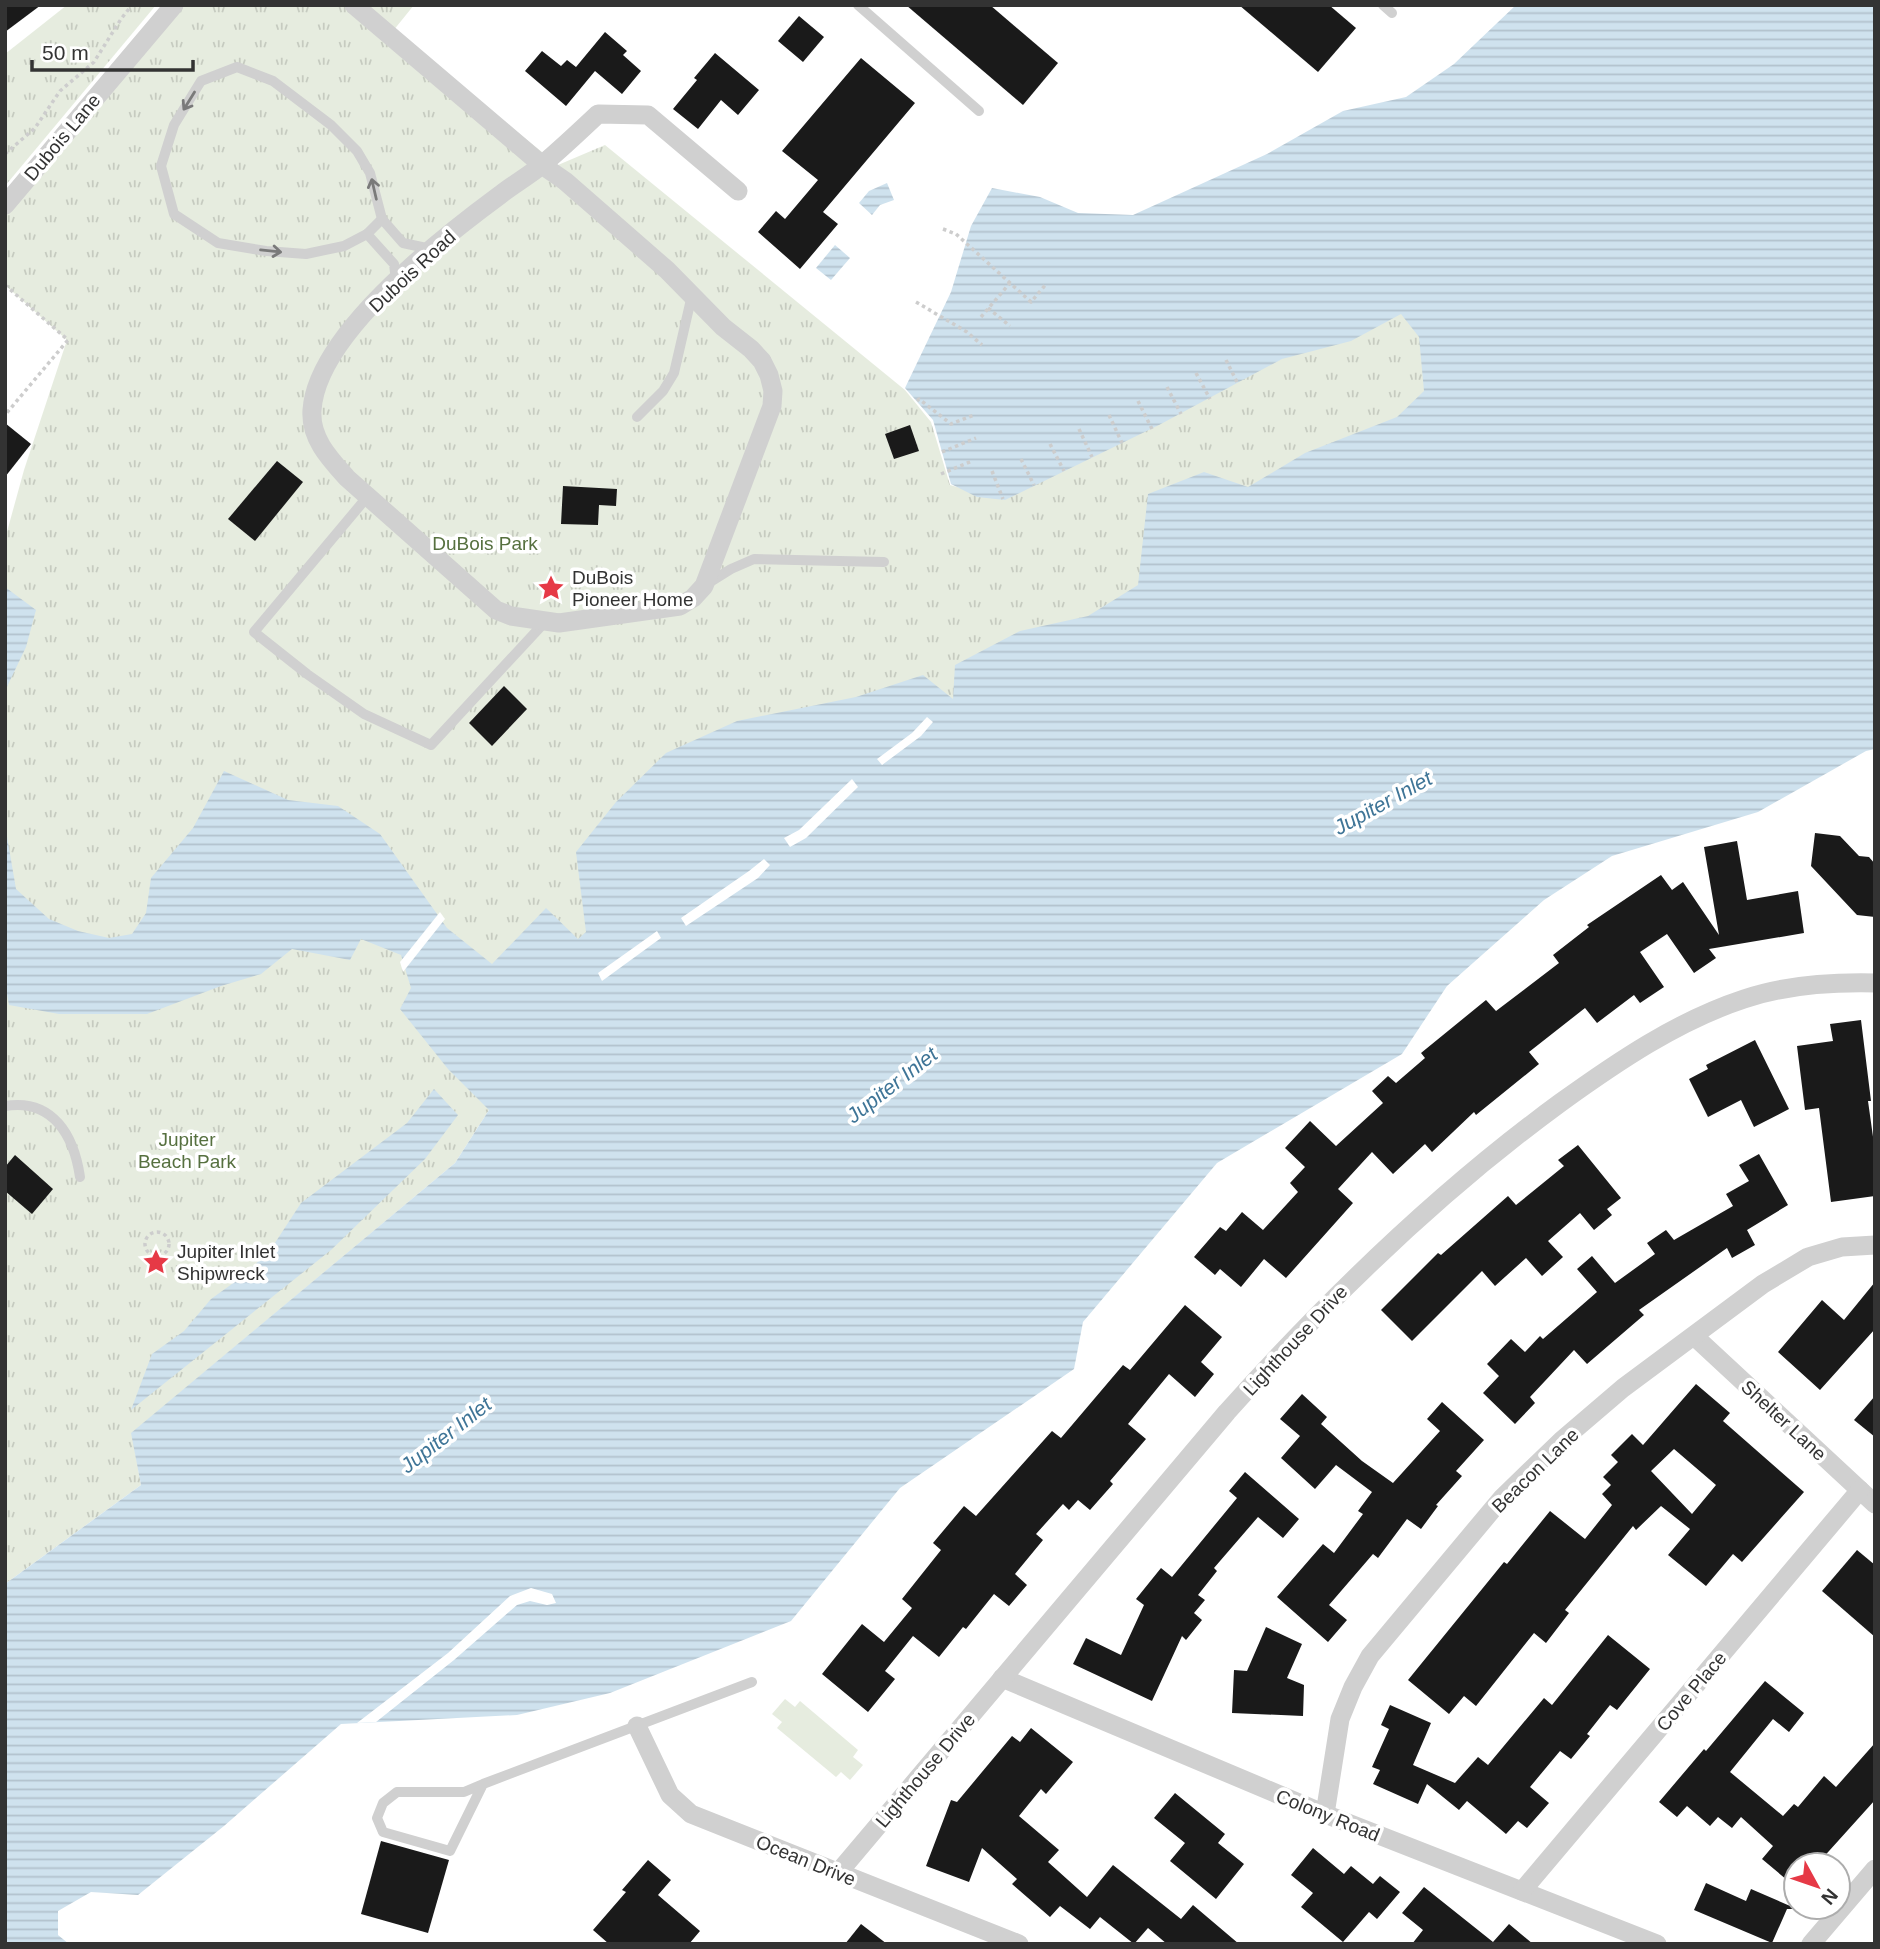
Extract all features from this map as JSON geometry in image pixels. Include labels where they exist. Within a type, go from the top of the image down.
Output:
[{"type":"street","name":"Dubois Lane","points":[[5,205],[174,5]]},
{"type":"street","points":[[354,5],[542,165],[565,181],[667,270],[723,327],[762,361],[774,391],[772,406],[704,586]]},
{"type":"street","name":"Dubois Road","points":[[704,586],[693,598],[680,606],[559,623],[544,623],[496,610],[347,478],[326,454],[316,434],[312,410],[314,395],[333,352],[379,297],[432,249],[542,165],[598,114],[648,115],[738,191]]},
{"type":"street","name":"Lighthouse Drive","points":[[838,1873],[1227,1412],[1292,1339],[1388,1244],[1453,1187],[1530,1125],[1600,1074],[1697,1017],[1744,998],[1777,989],[1875,983]]},
{"type":"street","name":"Beacon Lane","points":[[1325,1814],[1340,1719],[1370,1656],[1502,1498],[1561,1441],[1613,1397],[1791,1265],[1842,1247],[1875,1245]]},
{"type":"street","name":"Shelter Lane","points":[[1694,1336],[1875,1504]]},
{"type":"street","name":"Cove Place","points":[[1522,1891],[1860,1490]]},
{"type":"street","name":"Colony Road","points":[[1002,1678],[1325,1814],[1657,1944]]},
{"type":"street","name":"Ocean Drive","points":[[637,1726],[670,1795],[691,1814],[1019,1944]]},
{"type":"street","points":[[1811,1944],[1875,1869]]},
{"type":"lane","points":[[858,5],[979,111]]},
{"type":"lane","points":[[1383,5],[1392,13]]},
{"type":"lane","points":[[382,219],[367,234],[344,246],[306,254],[265,251],[218,243],[174,214],[161,166],[174,125],[201,82],[237,67],[273,81],[322,118],[357,151],[370,173],[382,219],[403,243],[432,249]]},
{"type":"lane","points":[[367,234],[394,264],[396,281]]},
{"type":"lane","points":[[637,417],[663,391],[674,373],[692,295]]},
{"type":"lane","points":[[368,496],[254,632],[307,674],[364,714],[430,745],[544,623]]},
{"type":"lane","name":"Dubois Road","points":[[704,586],[754,559],[884,562]]},
{"type":"lane","points":[[5,1106],[44,1111],[58,1120],[77,1154],[80,1177]]},
{"type":"lane","points":[[483,1784],[450,1851],[383,1832],[377,1818],[383,1803],[397,1792],[464,1792],[483,1784],[752,1682]]},
{"type":"path","points":[[5,153],[36,128],[60,91],[94,62],[132,5]]},
{"type":"path","points":[[943,229],[956,234],[1031,302],[1048,283]]},
{"type":"path","points":[[981,317],[1010,283]]},
{"type":"path","points":[[5,285],[68,340],[5,415]]},
{"type":"path","points":[[916,302],[967,331],[982,345]]},
{"type":"path","points":[[989,308],[1010,326]]},
{"type":"path","points":[[1226,360],[1238,384]]},
{"type":"path","points":[[1196,373],[1210,399]]},
{"type":"path","points":[[1167,387],[1181,414]]},
{"type":"path","points":[[917,401],[919,399],[951,424],[974,415]]},
{"type":"path","points":[[1138,401],[1152,429]]},
{"type":"path","points":[[1109,415],[1122,443]]},
{"type":"path","points":[[1079,429],[1092,457]]},
{"type":"path","points":[[942,452],[976,438]]},
{"type":"path","points":[[1050,444],[1064,471]]},
{"type":"path","points":[[1021,458],[1034,485]]},
{"type":"path","points":[[941,474],[972,461]]},
{"type":"path","points":[[992,471],[1003,499]]},
{"type":"path","points":[[157,1232],[164,1234],[169,1240],[169,1247],[164,1253],[153,1254],[146,1247],[148,1237],[157,1232]]},
{"type":"green space","points":[[67,5],[156,5],[5,186],[5,54]]},
{"type":"green space","name":"DuBois Park","points":[[167,5],[414,5],[393,31],[558,165],[605,145],[905,390],[931,422],[950,485],[1001,499],[1319,340],[1401,312],[1421,334],[1426,391],[1399,418],[1257,521],[954,701],[489,1110],[455,1163],[132,1433],[141,1485],[5,1584],[5,539],[24,470],[67,340],[5,285],[5,193]]},
{"type":"green space","points":[[785,1699],[795,1707],[800,1701],[858,1750],[853,1757],[863,1765],[850,1780],[841,1772],[836,1777],[777,1728],[782,1722],[772,1714]]},
{"type":"water","name":"Jupiter Inlet","points":[[1516,5],[1875,5],[1875,749],[1866,751],[1758,812],[1612,856],[1544,900],[1447,986],[1402,1054],[1217,1163],[1083,1322],[1074,1369],[900,1488],[791,1621],[610,1693],[517,1715],[341,1724],[224,1826],[138,1895],[91,1892],[58,1911],[58,1935],[69,1944],[5,1944],[5,1584],[141,1485],[131,1433],[455,1163],[489,1110],[448,1069],[400,1009],[411,988],[401,955],[361,939],[350,960],[292,949],[261,974],[147,1014],[59,1014],[9,1005],[5,983],[5,825],[16,889],[49,919],[78,931],[109,938],[132,934],[146,913],[151,878],[193,828],[224,771],[288,800],[338,806],[380,834],[447,928],[492,964],[546,908],[578,939],[586,932],[576,852],[616,802],[666,753],[737,721],[856,697],[923,675],[953,699],[955,665],[1020,631],[1088,616],[1138,585],[1148,494],[1204,472],[1248,487],[1305,453],[1397,417],[1424,391],[1419,337],[1401,314],[1351,341],[1282,359],[1159,425],[1005,500],[977,497],[951,484],[933,420],[905,388],[951,292],[971,226],[992,188],[1040,197],[1078,213],[1133,215],[1267,154],[1343,111],[1406,97],[1454,64]]},
{"type":"water","points":[[887,183],[894,200],[880,205],[872,215],[859,203],[869,191]]},
{"type":"water","points":[[835,245],[850,258],[831,280],[816,268]]},
{"type":"water","points":[[5,587],[36,610],[26,647],[5,691]]},
{"type":"water","points":[[434,1089],[458,1115],[425,1159],[331,1250],[131,1410],[152,1354],[184,1331],[211,1299],[243,1276],[271,1249],[301,1203],[407,1123]]},
{"type":"pier","points":[[927,717],[933,722],[921,736],[882,765],[877,759],[912,733]]},
{"type":"pier","points":[[852,779],[858,787],[806,838],[790,847],[784,838],[799,830]]},
{"type":"pier","points":[[764,859],[770,865],[758,878],[686,926],[681,918]]},
{"type":"pier","points":[[440,912],[445,919],[403,972],[400,962]]},
{"type":"pier","points":[[657,931],[661,938],[602,981],[598,973]]},
{"type":"pier","points":[[531,1588],[552,1594],[556,1603],[547,1605],[530,1601],[517,1605],[376,1722],[357,1723],[448,1653],[510,1596]]},
{"type":"building","points":[[5,5],[41,5],[5,32]]},
{"type":"building","points":[[906,5],[990,5],[1058,63],[1023,105]]},
{"type":"building","points":[[1239,5],[1329,5],[1356,28],[1318,72]]},
{"type":"building","points":[[799,16],[824,37],[803,62],[778,41]]},
{"type":"building","points":[[605,32],[627,51],[623,55],[641,71],[622,94],[595,71],[566,106],[525,71],[542,51],[561,66],[567,60],[576,67]]},
{"type":"building","points":[[715,53],[759,90],[738,115],[721,100],[698,129],[673,109]]},
{"type":"building","points":[[861,58],[915,103],[823,212],[838,224],[800,269],[758,232],[776,211],[785,219],[818,180],[782,151]]},
{"type":"building","points":[[5,423],[31,444],[5,477]]},
{"type":"building","points":[[910,425],[919,451],[894,459],[885,434]]},
{"type":"building","points":[[277,461],[303,482],[255,541],[228,519]]},
{"type":"building","points":[[563,486],[617,489],[616,506],[599,505],[598,525],[561,524]]},
{"type":"building","points":[[504,686],[527,709],[492,746],[469,723]]},
{"type":"building","points":[[1815,833],[1840,836],[1859,856],[1869,857],[1875,864],[1875,917],[1857,915],[1811,866]]},
{"type":"building","points":[[1737,841],[1747,900],[1798,891],[1804,933],[1709,949],[1716,958],[1694,973],[1667,934],[1640,952],[1664,987],[1640,1003],[1634,995],[1597,1023],[1585,1008],[1529,1052],[1539,1064],[1476,1115],[1474,1112],[1432,1152],[1425,1144],[1393,1174],[1372,1152],[1338,1189],[1353,1203],[1286,1278],[1264,1259],[1241,1287],[1220,1269],[1215,1275],[1194,1257],[1220,1227],[1226,1231],[1242,1212],[1263,1230],[1298,1192],[1290,1183],[1305,1167],[1285,1148],[1310,1121],[1336,1146],[1383,1103],[1372,1091],[1388,1076],[1396,1083],[1425,1058],[1421,1053],[1486,1000],[1496,1011],[1559,963],[1553,955],[1589,927],[1587,925],[1661,875],[1672,890],[1683,882],[1719,935],[1704,847]]},
{"type":"building","points":[[1861,1020],[1875,1151],[1875,1196],[1831,1202],[1819,1108],[1805,1110],[1797,1046],[1833,1041],[1830,1024]]},
{"type":"building","points":[[1755,1040],[1789,1109],[1754,1127],[1741,1100],[1708,1117],[1689,1079],[1708,1069],[1706,1065]]},
{"type":"building","points":[[1578,1145],[1621,1198],[1607,1209],[1612,1215],[1594,1230],[1580,1213],[1548,1241],[1563,1257],[1542,1276],[1526,1258],[1495,1286],[1482,1271],[1412,1341],[1381,1310],[1438,1253],[1441,1255],[1508,1196],[1516,1205],[1564,1166],[1558,1160]]},
{"type":"building","points":[[1759,1154],[1788,1205],[1747,1230],[1755,1245],[1732,1258],[1727,1248],[1639,1310],[1644,1315],[1587,1364],[1574,1350],[1530,1397],[1535,1403],[1515,1424],[1483,1393],[1499,1376],[1487,1364],[1511,1339],[1525,1352],[1540,1336],[1543,1339],[1597,1292],[1577,1269],[1592,1256],[1615,1283],[1655,1254],[1647,1243],[1666,1230],[1674,1240],[1733,1206],[1726,1194],[1749,1181],[1739,1165]]},
{"type":"building","points":[[15,1155],[53,1189],[32,1214],[5,1191],[5,1167]]},
{"type":"building","points":[[1875,1282],[1875,1329],[1820,1390],[1778,1352],[1822,1300],[1844,1320]]},
{"type":"building","points":[[1185,1305],[1222,1337],[1201,1362],[1214,1374],[1195,1397],[1169,1374],[1128,1424],[1146,1439],[1110,1481],[1113,1484],[1090,1510],[1078,1500],[1069,1510],[1063,1504],[1036,1534],[1043,1540],[1015,1574],[1027,1585],[1009,1606],[994,1594],[939,1657],[913,1636],[885,1671],[895,1679],[868,1712],[822,1674],[862,1624],[884,1642],[912,1608],[902,1599],[941,1550],[933,1543],[964,1506],[976,1516],[1052,1431],[1061,1438],[1123,1365],[1130,1370]]},
{"type":"building","points":[[1696,1384],[1730,1413],[1723,1421],[1804,1492],[1742,1562],[1733,1554],[1706,1586],[1668,1555],[1690,1529],[1661,1506],[1636,1530],[1633,1526],[1565,1610],[1569,1613],[1546,1643],[1534,1633],[1476,1706],[1464,1696],[1449,1714],[1408,1680],[1504,1562],[1507,1564],[1550,1511],[1585,1539],[1612,1505],[1602,1494],[1611,1485],[1603,1477],[1618,1462],[1611,1455],[1632,1434],[1643,1445]],"holes":[[[1674,1449],[1716,1485],[1692,1514],[1651,1471]]]},
{"type":"building","points":[[1302,1394],[1327,1417],[1321,1424],[1362,1461],[1393,1483],[1440,1431],[1427,1419],[1442,1402],[1484,1440],[1456,1471],[1462,1476],[1436,1505],[1438,1506],[1421,1529],[1407,1519],[1378,1558],[1373,1554],[1329,1605],[1347,1620],[1328,1642],[1277,1597],[1323,1544],[1334,1553],[1363,1514],[1358,1511],[1372,1492],[1336,1465],[1315,1489],[1281,1458],[1300,1436],[1280,1419]]},
{"type":"building","points":[[1875,1396],[1875,1437],[1854,1420]]},
{"type":"building","points":[[1245,1472],[1299,1519],[1283,1538],[1258,1517],[1214,1568],[1217,1571],[1198,1595],[1205,1600],[1194,1613],[1202,1620],[1186,1640],[1182,1636],[1152,1701],[1073,1664],[1086,1638],[1121,1655],[1144,1605],[1136,1599],[1161,1568],[1172,1577],[1237,1498],[1229,1491]]},
{"type":"building","points":[[1857,1550],[1875,1565],[1875,1637],[1822,1591]]},
{"type":"building","points":[[1266,1627],[1302,1644],[1287,1678],[1304,1685],[1303,1716],[1232,1713],[1234,1670],[1247,1671]]},
{"type":"building","points":[[1608,1635],[1650,1669],[1617,1710],[1610,1705],[1571,1759],[1560,1751],[1530,1787],[1549,1803],[1527,1828],[1518,1821],[1506,1834],[1467,1801],[1459,1810],[1427,1784],[1418,1804],[1373,1784],[1380,1770],[1372,1767],[1389,1729],[1381,1725],[1390,1705],[1431,1723],[1413,1765],[1455,1783],[1478,1757],[1488,1765],[1544,1698],[1552,1705]]},
{"type":"building","points":[[1765,1681],[1804,1713],[1789,1732],[1773,1719],[1730,1772],[1783,1816],[1794,1804],[1798,1807],[1824,1776],[1836,1787],[1875,1743],[1875,1800],[1829,1851],[1782,1851],[1782,1876],[1762,1859],[1773,1846],[1741,1817],[1732,1828],[1718,1817],[1710,1826],[1687,1806],[1677,1817],[1659,1802],[1704,1749],[1706,1751]]},
{"type":"building","points":[[1031,1728],[1073,1762],[1046,1794],[1041,1789],[1019,1816],[1059,1850],[1048,1862],[1087,1897],[1113,1865],[1181,1919],[1193,1905],[1239,1944],[1167,1944],[1148,1928],[1134,1944],[1100,1917],[1090,1929],[1060,1906],[1050,1917],[1012,1884],[1017,1879],[982,1848],[969,1882],[926,1866],[951,1800],[957,1802],[1012,1736],[1020,1742]]},
{"type":"building","points":[[1175,1793],[1225,1834],[1218,1843],[1244,1864],[1216,1899],[1170,1861],[1185,1843],[1154,1818]]},
{"type":"building","points":[[381,1841],[449,1860],[428,1933],[361,1914]]},
{"type":"building","points":[[1313,1848],[1344,1874],[1351,1866],[1373,1884],[1380,1876],[1400,1892],[1377,1919],[1369,1912],[1343,1942],[1301,1907],[1313,1893],[1291,1875]]},
{"type":"building","points":[[648,1860],[671,1880],[658,1895],[700,1931],[689,1944],[609,1944],[593,1930],[626,1892],[622,1890]]},
{"type":"building","points":[[1706,1883],[1746,1901],[1751,1889],[1782,1902],[1782,1920],[1772,1943],[1694,1910]]},
{"type":"building","points":[[1424,1887],[1493,1942],[1509,1924],[1533,1944],[1412,1944],[1423,1930],[1402,1913]]},
{"type":"building","points":[[861,1924],[887,1944],[845,1944]]},
{"type":"place","name":"DuBois Pioneer Home","points":[[551,588]]},
{"type":"place","name":"Jupiter Inlet Shipwreck","points":[[156,1262]]},
{"type":"park label","name":"Jupiter Beach Park","points":[[187,1150]]}]
